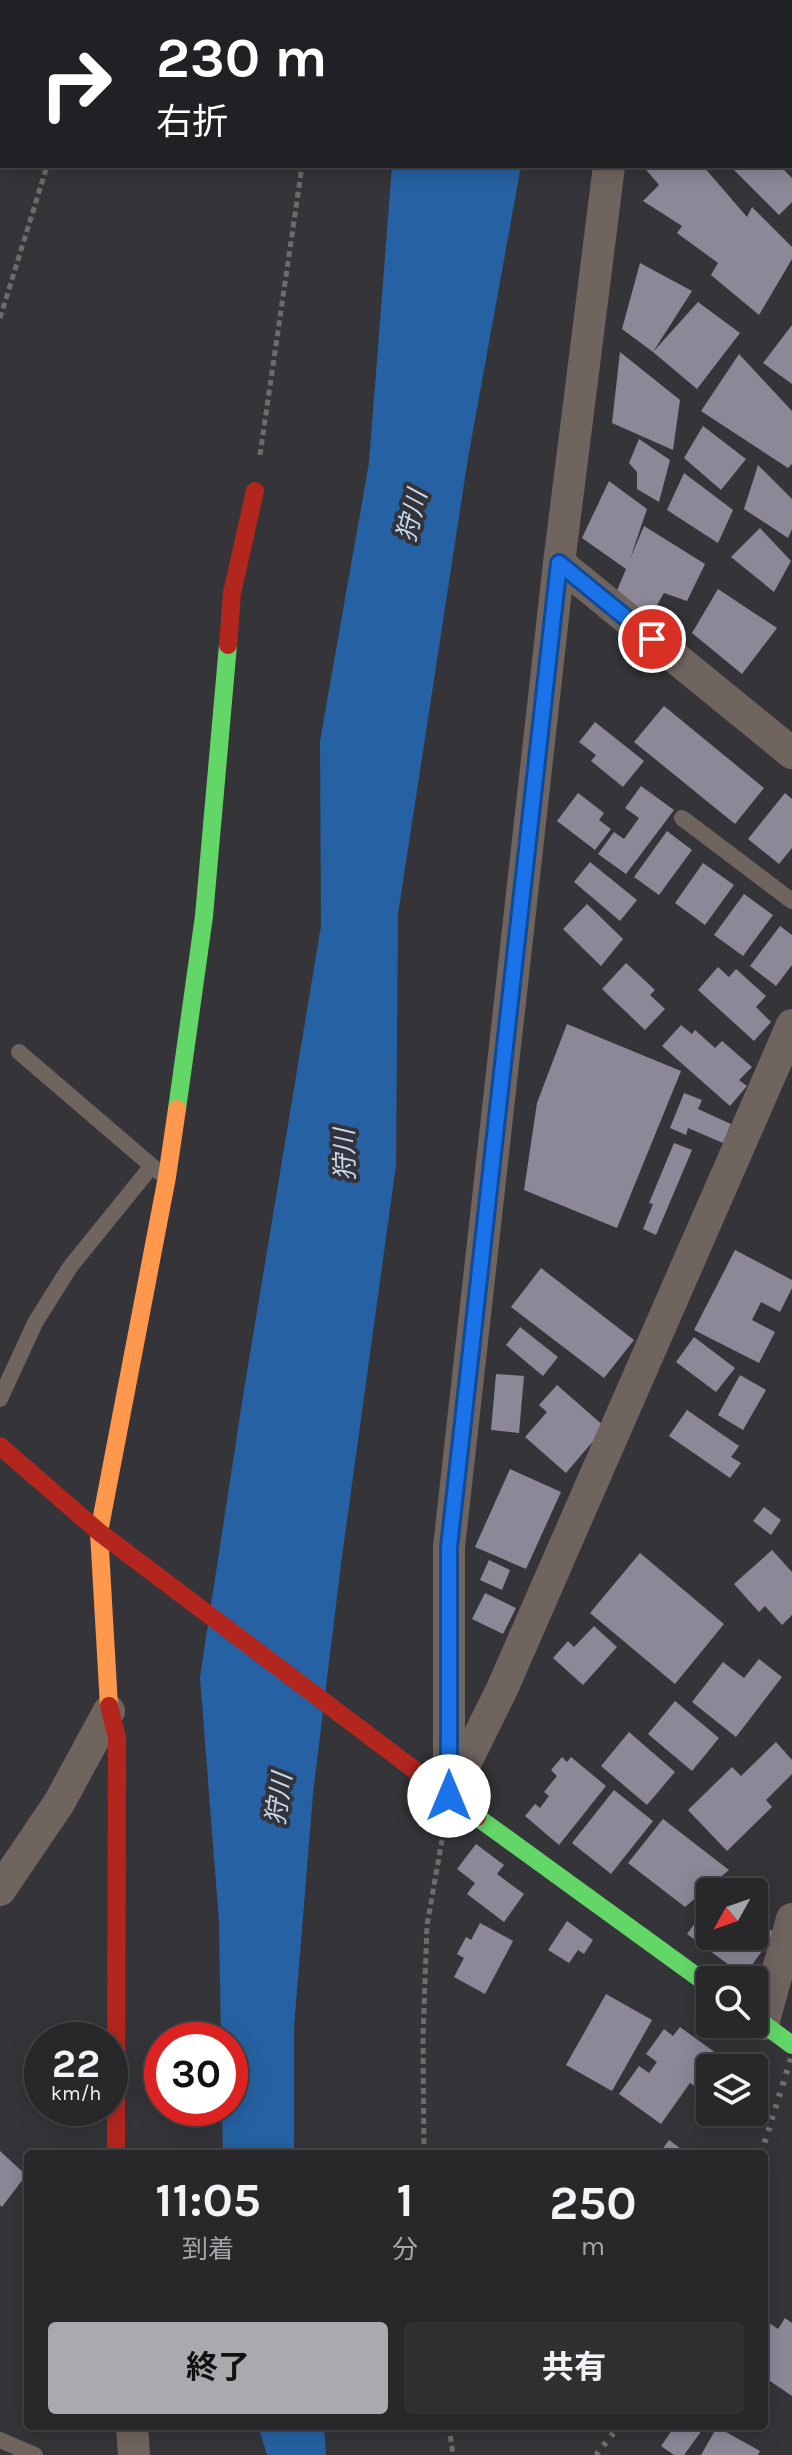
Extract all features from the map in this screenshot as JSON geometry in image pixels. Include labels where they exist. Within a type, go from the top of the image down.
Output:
[{"type":"street","points":[[449,1796],[449,1547],[559,563],[609,168]]},
{"type":"street","points":[[116,2150],[117,1737],[109,1711],[99,1532],[204,916],[232,593],[255,491]]},
{"type":"street","points":[[559,563],[792,753]]},
{"type":"street","points":[[449,1796],[502,1689],[792,1025]]},
{"type":"street","points":[[0,1446],[99,1532],[449,1796],[696,1976]]},
{"type":"street","points":[[0,1890],[59,1803],[109,1711]]},
{"type":"street","points":[[768,1993],[792,1919]]},
{"type":"street","points":[[768,2028],[792,2045]]},
{"type":"street","points":[[132,2430],[134,2455]]},
{"type":"lane","points":[[682,818],[792,901]]},
{"type":"lane","points":[[0,1399],[35,1323],[70,1267],[159,1172],[19,1052]]},
{"type":"lane","points":[[0,2440],[35,2455]]},
{"type":"path","points":[[0,318],[46,168]]},
{"type":"path","points":[[255,491],[302,168]]},
{"type":"path","points":[[424,2150],[423,2038],[427,1925],[449,1796]]},
{"type":"path","points":[[450,2430],[453,2455]]},
{"type":"water","name":"狩川","points":[[392,168],[521,168],[468,458],[398,914],[396,1165],[313,1793],[294,2028],[294,2150],[223,2150],[222,2126],[248,2126],[248,2022],[221,2022],[219,1922],[200,1677],[321,926],[320,741],[369,463]]},
{"type":"water","points":[[259,2430],[324,2430],[326,2455],[267,2455]]},
{"type":"building","points":[[645,168],[705,168],[747,217],[752,207],[792,247],[792,259],[759,315],[711,275],[718,263],[677,233],[682,226],[643,201],[659,185]]},
{"type":"building","points":[[732,168],[782,168],[792,178],[792,202],[779,215]]},
{"type":"building","points":[[640,263],[692,291],[653,352],[622,329]]},
{"type":"building","points":[[698,302],[740,333],[697,389],[653,352]]},
{"type":"building","points":[[792,325],[792,384],[763,363]]},
{"type":"building","points":[[620,352],[680,400],[673,450],[612,423]]},
{"type":"building","points":[[739,354],[792,411],[792,464],[788,468],[701,411]]},
{"type":"building","points":[[703,426],[746,459],[721,490],[684,458]]},
{"type":"building","points":[[639,439],[670,460],[659,502],[637,489],[637,472],[629,463]]},
{"type":"building","points":[[758,465],[792,499],[792,529],[788,538],[744,509]]},
{"type":"building","points":[[684,473],[733,510],[718,543],[667,510]]},
{"type":"building","points":[[609,481],[647,509],[630,559],[644,526],[705,564],[687,601],[664,593],[647,622],[616,593],[626,569],[582,538]]},
{"type":"building","points":[[760,528],[791,561],[774,592],[731,557]]},
{"type":"building","points":[[718,589],[777,628],[742,674],[692,633]]},
{"type":"building","points":[[664,706],[764,788],[735,824],[634,742]]},
{"type":"building","points":[[595,722],[644,761],[623,787],[591,761],[596,755],[579,742]]},
{"type":"building","points":[[641,786],[674,810],[626,874],[598,854],[614,832],[624,839],[639,818],[625,808]]},
{"type":"building","points":[[578,793],[604,813],[599,820],[611,829],[595,850],[557,821]]},
{"type":"building","points":[[785,793],[792,799],[792,848],[779,864],[748,839]]},
{"type":"building","points":[[667,831],[692,850],[659,895],[634,877]]},
{"type":"building","points":[[590,862],[637,900],[620,921],[574,882]]},
{"type":"building","points":[[703,863],[734,885],[705,925],[675,903]]},
{"type":"building","points":[[744,894],[773,915],[743,956],[714,935]]},
{"type":"building","points":[[587,904],[623,939],[601,966],[563,929]]},
{"type":"building","points":[[780,926],[792,935],[792,965],[776,986],[750,966]]},
{"type":"building","points":[[626,963],[655,990],[650,995],[665,1009],[645,1030],[602,989]]},
{"type":"building","points":[[718,967],[729,977],[736,969],[766,996],[756,1007],[771,1022],[754,1041],[698,990]]},
{"type":"building","points":[[567,1024],[681,1071],[617,1228],[524,1190],[537,1103]]},
{"type":"building","points":[[681,1025],[692,1034],[695,1030],[715,1048],[722,1041],[752,1067],[739,1080],[747,1086],[730,1106],[662,1046]]},
{"type":"building","points":[[684,1093],[702,1100],[698,1109],[731,1124],[723,1143],[688,1128],[686,1135],[670,1128]]},
{"type":"building","points":[[674,1143],[692,1150],[656,1235],[643,1229],[653,1204],[649,1203]]},
{"type":"building","points":[[735,1250],[792,1280],[792,1288],[780,1312],[761,1302],[752,1320],[775,1332],[759,1363],[694,1330]]},
{"type":"building","points":[[541,1268],[634,1340],[604,1378],[511,1307]]},
{"type":"building","points":[[520,1327],[558,1357],[543,1376],[506,1345]]},
{"type":"building","points":[[694,1337],[735,1368],[716,1392],[676,1362]]},
{"type":"building","points":[[496,1374],[524,1376],[519,1433],[491,1430]]},
{"type":"building","points":[[740,1375],[766,1390],[743,1430],[718,1415]]},
{"type":"building","points":[[557,1385],[605,1427],[566,1473],[525,1437],[547,1412],[539,1405]]},
{"type":"building","points":[[687,1410],[739,1446],[731,1457],[741,1463],[730,1478],[669,1436]]},
{"type":"building","points":[[510,1469],[561,1492],[526,1569],[475,1547]]},
{"type":"building","points":[[764,1507],[781,1520],[771,1535],[753,1521]]},
{"type":"building","points":[[772,1550],[792,1572],[792,1615],[782,1625],[765,1606],[759,1612],[734,1584]]},
{"type":"building","points":[[640,1553],[724,1624],[675,1684],[590,1613]]},
{"type":"building","points":[[489,1560],[510,1570],[502,1590],[480,1580]]},
{"type":"building","points":[[485,1593],[516,1608],[503,1634],[472,1619]]},
{"type":"building","points":[[594,1626],[617,1647],[583,1685],[553,1658],[568,1641],[574,1647]]},
{"type":"building","points":[[759,1659],[782,1677],[736,1737],[692,1702],[723,1662],[744,1678]]},
{"type":"building","points":[[675,1701],[719,1738],[692,1771],[648,1734]]},
{"type":"building","points":[[629,1732],[675,1772],[647,1805],[601,1766]]},
{"type":"building","points":[[776,1742],[792,1760],[792,1774],[766,1800],[772,1807],[727,1851],[688,1810],[732,1767],[741,1776]]},
{"type":"building","points":[[562,1757],[567,1762],[571,1757],[606,1786],[559,1845],[525,1816],[535,1804],[540,1808],[549,1796],[544,1792],[557,1776],[551,1770]]},
{"type":"building","points":[[614,1790],[653,1821],[611,1874],[572,1843]]},
{"type":"building","points":[[663,1819],[729,1870],[719,1878],[696,1878],[696,1898],[685,1907],[628,1863]]},
{"type":"building","points":[[476,1844],[504,1865],[497,1874],[524,1894],[504,1922],[467,1894],[475,1883],[457,1869]]},
{"type":"building","points":[[567,1921],[593,1940],[584,1954],[578,1950],[569,1963],[548,1950]]},
{"type":"building","points":[[696,1922],[696,1941],[687,1934]]},
{"type":"building","points":[[480,1923],[513,1941],[485,1994],[454,1977],[464,1958],[457,1954],[466,1937],[471,1940]]},
{"type":"building","points":[[768,1928],[775,1933],[768,1943]]},
{"type":"building","points":[[709,1950],[763,1950],[751,1966],[730,1966]]},
{"type":"building","points":[[606,1994],[652,2020],[612,2091],[566,2065]]},
{"type":"building","points":[[680,2027],[717,2054],[696,2054],[696,2087],[690,2083],[661,2124],[619,2094],[639,2066],[649,2073],[657,2062],[646,2054],[664,2029],[673,2036]]},
{"type":"building","points":[[669,2140],[683,2150],[662,2150]]},
{"type":"building","points":[[0,2151],[24,2173],[24,2178],[2,2207]]},
{"type":"building","points":[[785,2318],[792,2323],[792,2396],[768,2380],[768,2322],[778,2329]]},
{"type":"building","points":[[672,2430],[702,2430],[684,2455],[674,2455],[661,2446]]},
{"type":"building","points":[[715,2430],[722,2430],[760,2451],[758,2455],[701,2455]]},
{"type":"railway","points":[[762,2150],[792,2055]]},
{"type":"railway","points":[[596,2455],[616,2430]]},
{"type":"traffic: fast","points":[[177,1109],[204,916],[228,645]]},
{"type":"traffic: fast","points":[[477,1817],[696,1976]]},
{"type":"traffic: fast","points":[[768,2027],[792,2045]]},
{"type":"traffic: slow","points":[[109,1706],[99,1532],[167,1177],[177,1109]]},
{"type":"traffic: jam","points":[[228,645],[232,593],[255,491]]},
{"type":"traffic: jam","points":[[0,1446],[99,1532],[477,1817]]},
{"type":"traffic: jam","points":[[109,1706],[117,1737],[116,2150]]},
{"type":"route","points":[[449,1796],[449,1547],[559,563],[652,639]]}]
